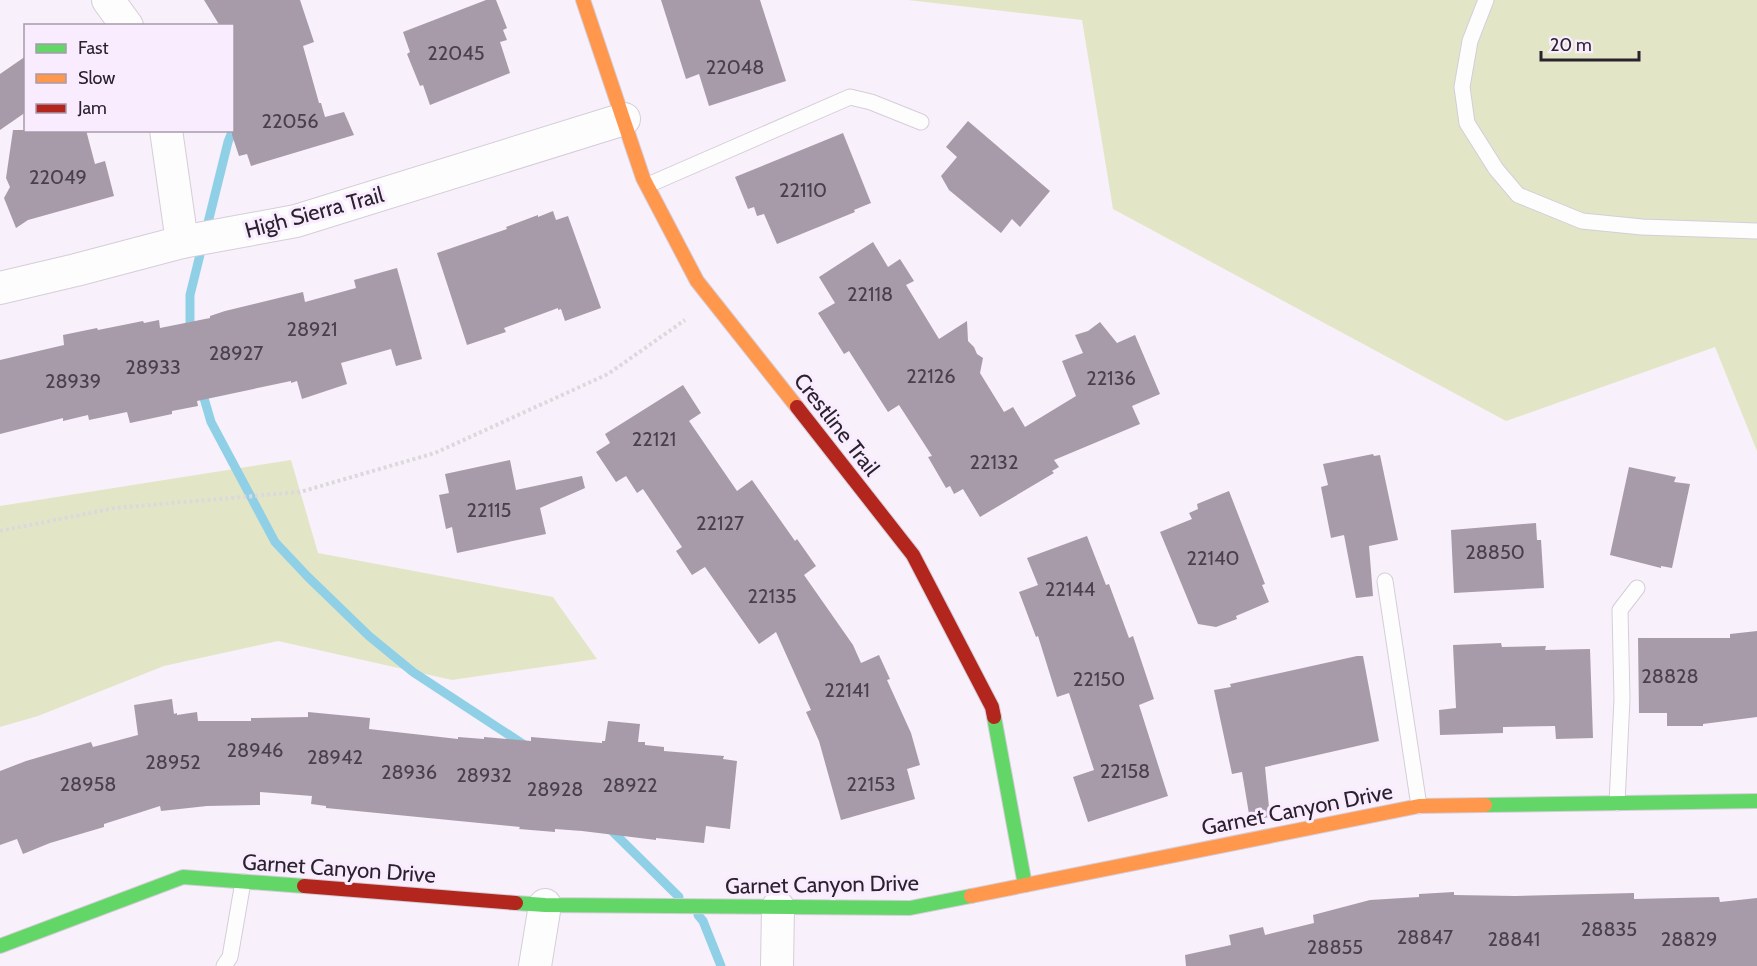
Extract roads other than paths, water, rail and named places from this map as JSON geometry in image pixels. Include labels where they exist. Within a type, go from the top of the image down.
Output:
[{"type":"street","points":[[108,0],[126,24]]},
{"type":"street","name":"Crestline Trail","points":[[583,0],[648,185],[697,281],[913,555],[992,707],[1025,885]]},
{"type":"street","name":"High Sierra Trail","points":[[0,288],[182,242],[296,221],[624,119]]},
{"type":"street","points":[[166,132],[182,242]]},
{"type":"street","name":"Garnet Canyon Drive","points":[[0,946],[183,877],[545,904],[909,908],[1419,806],[1757,801]]},
{"type":"street","points":[[536,966],[545,904]]},
{"type":"street","points":[[777,966],[778,907]]},
{"type":"lane","points":[[1486,0],[1470,41],[1462,87],[1467,123],[1496,169],[1518,195],[1582,221],[1642,227],[1757,231]]},
{"type":"lane","points":[[648,185],[850,97],[872,102],[921,122]]},
{"type":"lane","points":[[1385,581],[1419,806]]},
{"type":"lane","points":[[1617,803],[1622,699],[1620,610],[1637,588]]},
{"type":"lane","points":[[224,966],[230,957],[243,882]]},
{"type":"waterway","points":[[234,127],[236,122]]},
{"type":"waterway","points":[[190,333],[190,295],[232,132]]},
{"type":"waterway","points":[[201,388],[211,422],[275,542],[369,636],[413,672],[526,746]]},
{"type":"waterway","points":[[608,827],[679,897]]},
{"type":"waterway","points":[[698,915],[703,921],[721,966]]}]
